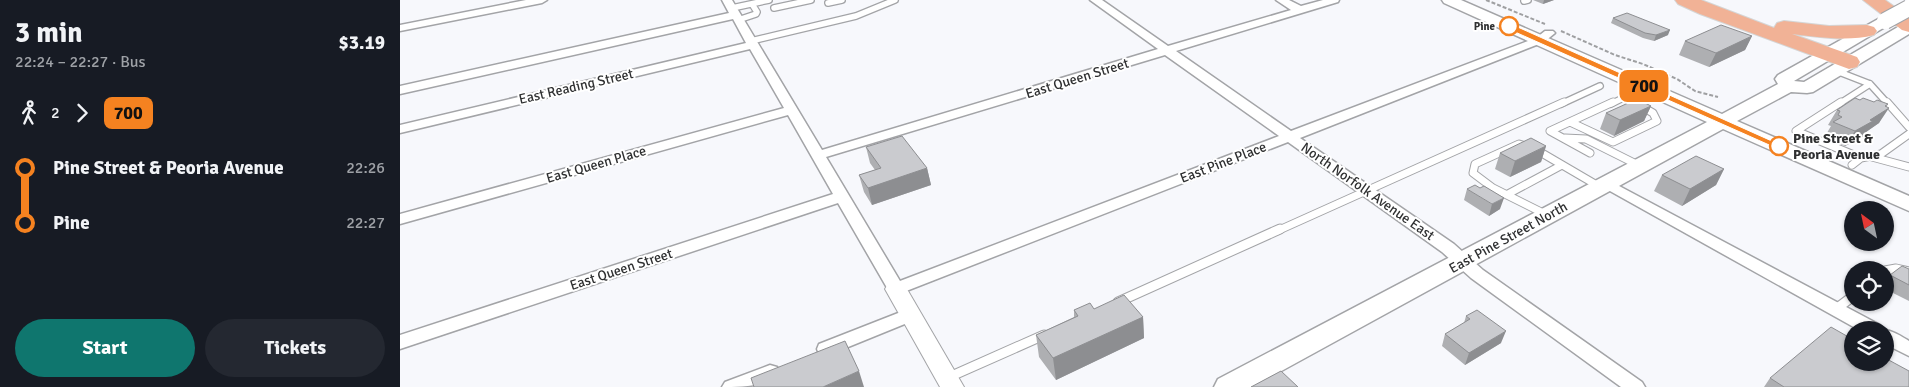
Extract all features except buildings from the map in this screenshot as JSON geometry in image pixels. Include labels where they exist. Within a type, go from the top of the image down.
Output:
[{"type":"highway","points":[[1685,0],[1836,62]]},
{"type":"highway","points":[[1703,0],[1737,15],[1777,26],[1829,32],[1876,26]]},
{"type":"highway","points":[[1873,0],[1904,29]]},
{"type":"highway","points":[[1889,0],[1909,21]]},
{"type":"highway","points":[[1776,36],[1798,53],[1803,66]]},
{"type":"main road","points":[[1449,0],[1549,32]]},
{"type":"main road","points":[[1472,0],[1549,32],[1909,204]]},
{"type":"main road","name":"East Pine Street North","points":[[1228,387],[1788,86],[1807,88],[1876,26],[1909,8]]},
{"type":"main road","name":"East Pine Street North","points":[[1788,86],[1784,79],[1803,66],[1836,62],[1904,29]]},
{"type":"main road","points":[[1730,118],[1861,160],[1909,190]]},
{"type":"street","points":[[400,28],[542,0]]},
{"type":"street","name":"North Norfolk Avenue East","points":[[1096,0],[1448,248],[1477,274],[1635,387]]},
{"type":"street","points":[[1281,0],[1300,10]]},
{"type":"street","name":"East Queen Street","points":[[819,155],[1334,0]]},
{"type":"street","points":[[400,90],[733,11],[819,155],[950,383]]},
{"type":"street","name":"East Pine Place","points":[[896,289],[1290,136],[1549,32]]},
{"type":"street","name":"East Reading Street","points":[[400,128],[752,43]]},
{"type":"street","name":"East Queen Place","points":[[400,219],[791,110]]},
{"type":"street","points":[[1603,185],[1858,321]]},
{"type":"street","name":"East Queen Street","points":[[400,342],[842,196]]},
{"type":"street","points":[[812,354],[911,314]]},
{"type":"street","points":[[1894,341],[1909,349]]},
{"type":"street","points":[[732,387],[786,365]]},
{"type":"lane","points":[[733,11],[769,0]]},
{"type":"lane","points":[[774,8],[812,0]]},
{"type":"lane","points":[[828,3],[842,0]]},
{"type":"lane","points":[[752,43],[856,16],[895,0]]},
{"type":"lane","points":[[752,4],[758,12]]},
{"type":"lane","points":[[733,11],[752,17],[758,12],[766,10]]},
{"type":"lane","points":[[1836,62],[1870,84],[1909,127]]},
{"type":"lane","points":[[1870,84],[1796,132],[1861,160],[1909,167]]},
{"type":"lane","points":[[1113,304],[1600,86]]},
{"type":"lane","points":[[1570,122],[1613,142],[1657,121],[1654,112],[1623,98],[1550,131],[1590,153]]},
{"type":"lane","points":[[1843,101],[1852,104]]},
{"type":"lane","points":[[1885,114],[1902,118]]},
{"type":"lane","points":[[1861,160],[1881,154],[1909,134]]},
{"type":"lane","points":[[1564,138],[1586,138],[1640,166]]},
{"type":"lane","points":[[1547,215],[1493,188],[1473,173],[1475,164],[1518,144],[1535,149],[1562,165],[1603,185]]},
{"type":"lane","points":[[1508,194],[1562,165]]},
{"type":"lane","points":[[1894,269],[1909,272]]},
{"type":"lane","points":[[1836,309],[1844,303]]},
{"type":"lane","points":[[950,383],[1054,330]]},
{"type":"path","points":[[1486,0],[1549,32],[1652,68],[1676,79],[1695,91],[1718,97]]},
{"type":"bus line","name":"700","points":[[1509,26],[1779,146]]},
{"type":"place","name":"Pine","points":[[1509,26]]},
{"type":"place","name":"Pine Street & Peoria Avenue","points":[[1779,146]]}]
